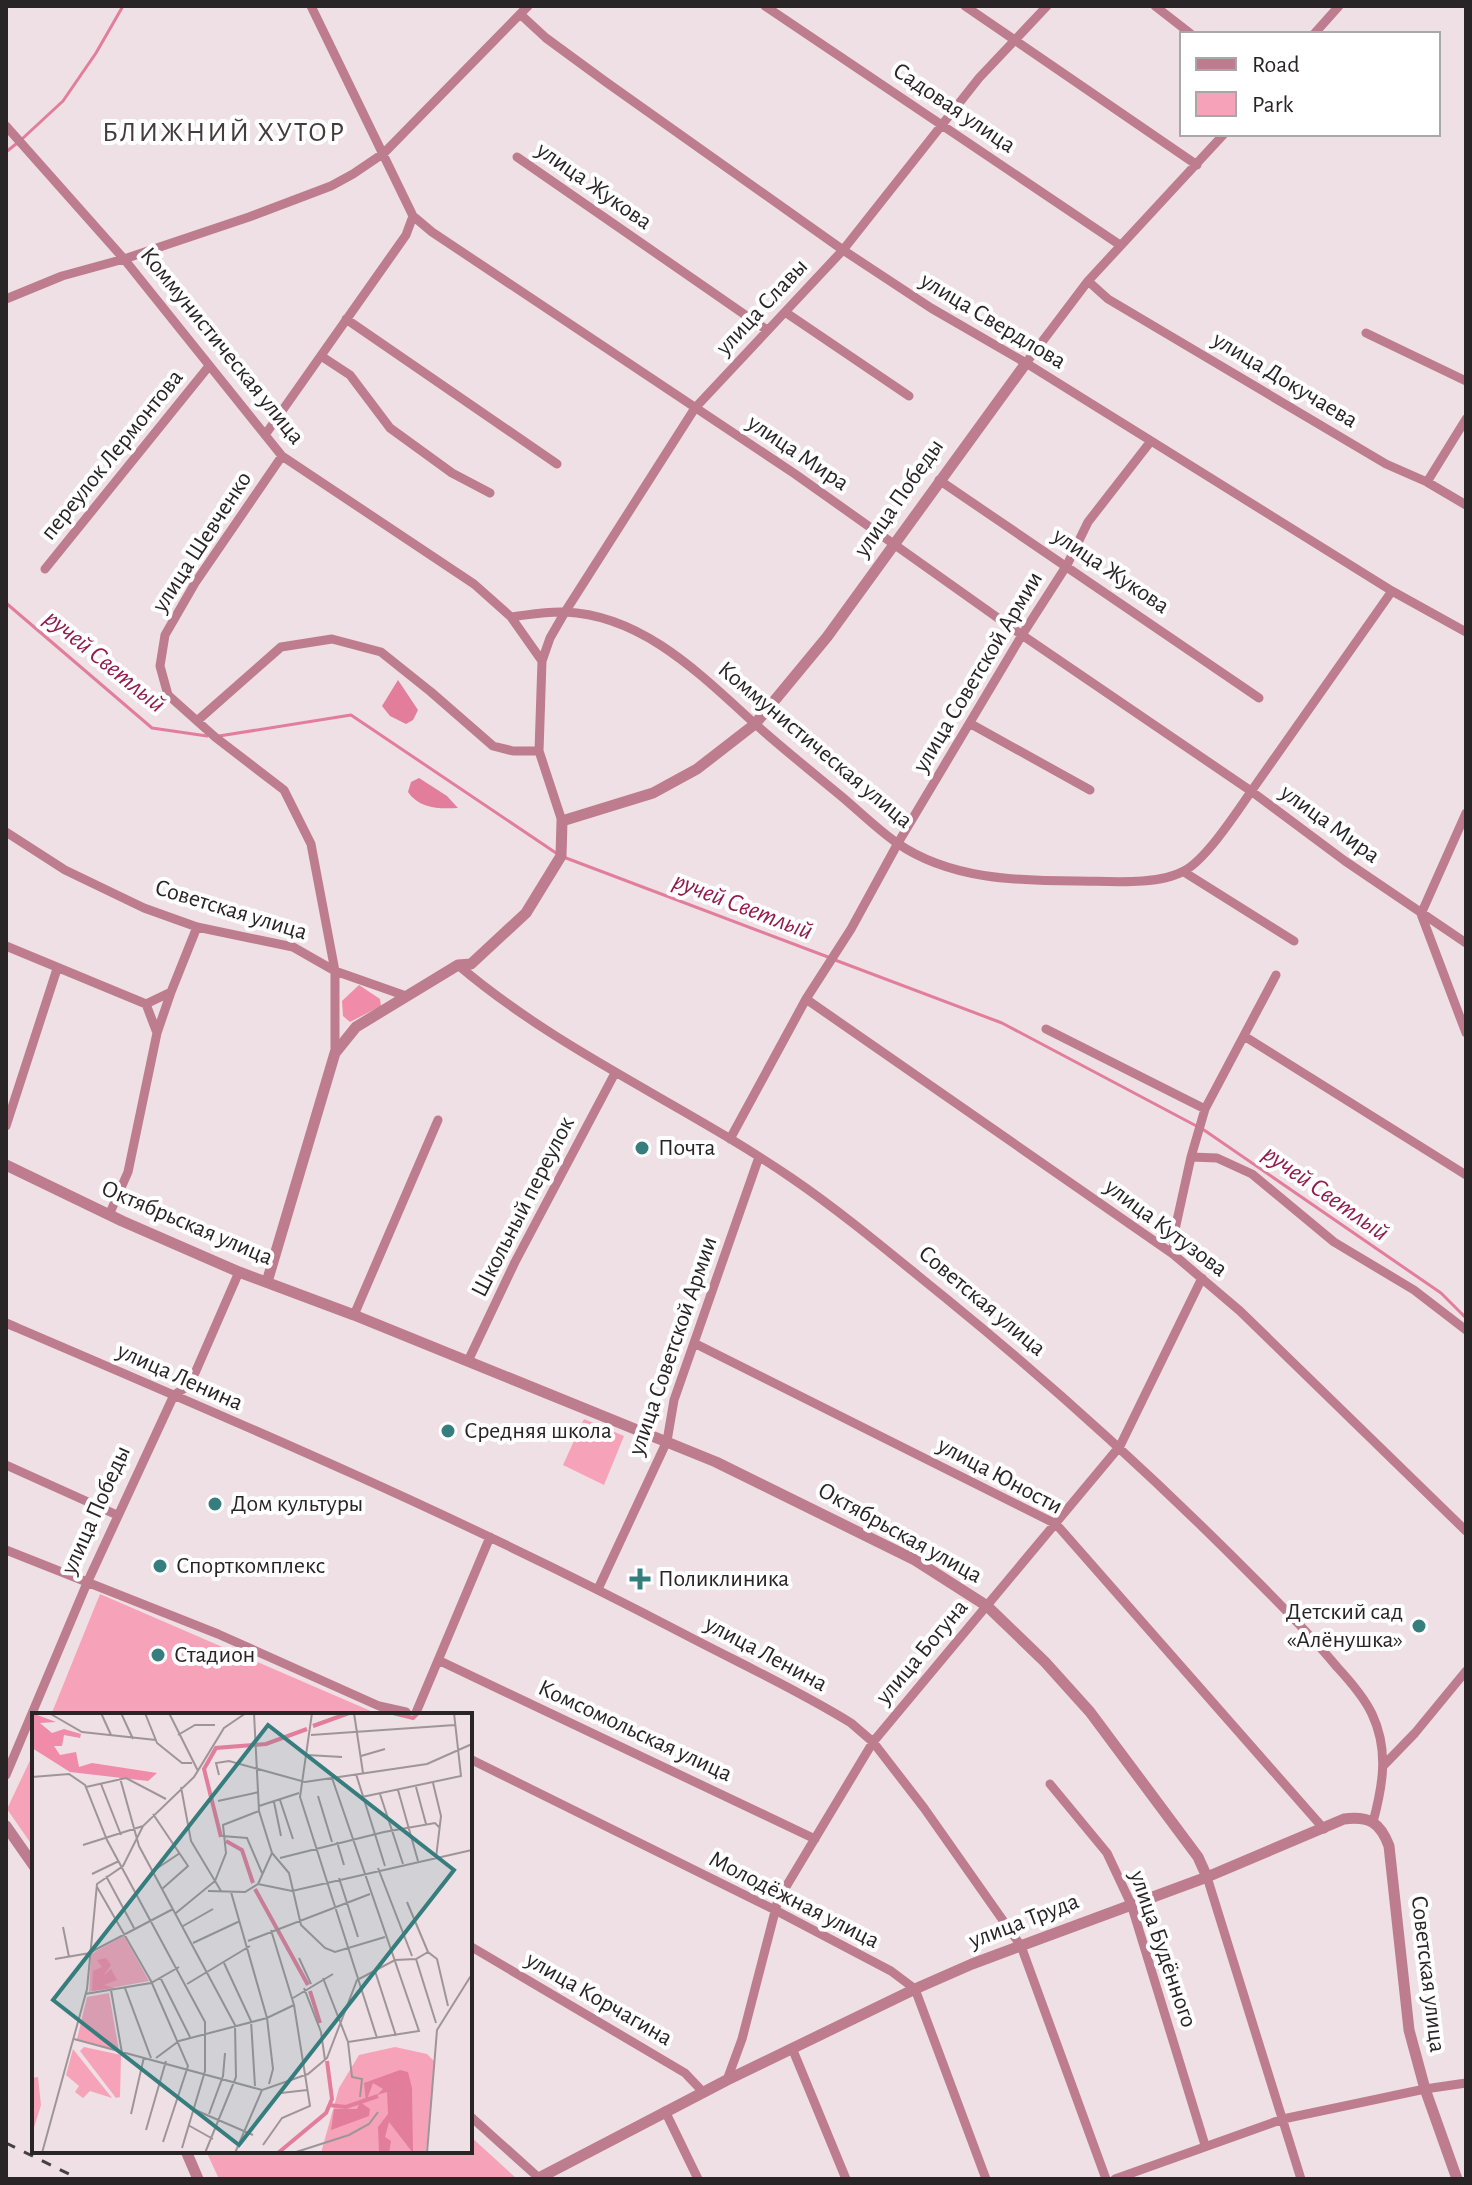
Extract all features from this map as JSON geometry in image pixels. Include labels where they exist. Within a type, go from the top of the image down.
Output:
[{"type":"street","name":"улица Мира","points":[[311,6],[413,216],[432,232],[895,543],[1022,635],[1466,943]]},
{"type":"street","name":"Садовая улица","points":[[765,6],[1120,245]]},
{"type":"street","points":[[965,6],[1197,165]]},
{"type":"street","name":"улица Славы","points":[[542,661],[550,638],[565,612],[695,408],[843,250],[979,78],[1047,6]]},
{"type":"street","points":[[1155,6],[1188,32]]},
{"type":"street","points":[[1316,32],[1337,7]]},
{"type":"street","points":[[6,299],[62,276],[124,259],[331,186],[384,153],[524,10]]},
{"type":"street","name":"улица Свердлова","points":[[524,10],[546,38],[843,250],[931,308],[1026,363],[1392,591],[1466,632]]},
{"type":"street","name":"Коммунистическая улица","points":[[6,126],[124,259],[282,456],[474,584],[511,617],[542,661]]},
{"type":"street","name":"улица Победы","points":[[562,821],[653,793],[697,769],[755,724],[827,637],[939,480],[1088,281],[1222,136]]},
{"type":"street","name":"улица Жукова","points":[[517,157],[767,330]]},
{"type":"street","points":[[265,435],[406,235],[413,216]]},
{"type":"street","name":"улица Докучаева","points":[[1088,281],[1108,299],[1386,464],[1427,482],[1466,505]]},
{"type":"street","points":[[785,312],[909,396]]},
{"type":"street","points":[[346,319],[557,464]]},
{"type":"street","points":[[1366,333],[1466,381]]},
{"type":"street","points":[[321,356],[350,375],[390,428],[452,473],[490,493]]},
{"type":"street","name":"переулок Лермонтова","points":[[45,569],[209,366]]},
{"type":"street","points":[[1427,482],[1466,419]]},
{"type":"street","name":"улица Советской Армии","points":[[730,1139],[806,999],[851,929],[898,843],[1022,635],[1067,565],[1088,522],[1151,441]]},
{"type":"street","name":"улица Шевченко","points":[[282,456],[195,583],[165,635],[160,666],[168,695],[284,790],[311,844],[335,971]]},
{"type":"street","name":"улица Жукова","points":[[939,480],[1259,698]]},
{"type":"street","points":[[1294,941],[1184,872],[1198,860],[1251,791],[1392,591]]},
{"type":"street","name":"Коммунистическая улица","points":[[511,617],[565,612],[601,619],[636,632],[670,650],[898,843],[966,873],[1012,880],[1136,881],[1184,872]]},
{"type":"street","points":[[197,721],[281,647],[332,639],[381,652],[493,746],[513,751],[539,751]]},
{"type":"street","points":[[335,1053],[356,1027],[458,965],[471,964],[526,913],[561,856],[562,821],[539,751],[542,661]]},
{"type":"street","points":[[971,724],[1090,790]]},
{"type":"street","points":[[1466,813],[1421,914],[1466,1033]]},
{"type":"street","name":"Советская улица","points":[[6,832],[65,870],[144,908],[197,927],[293,947],[335,971],[406,996]]},
{"type":"street","points":[[109,1215],[128,1172],[157,1033],[197,927]]},
{"type":"street","points":[[6,946],[146,1004],[171,992]]},
{"type":"street","name":"Советская улица","points":[[458,965],[502,1000],[615,1073],[759,1157],[853,1222],[1120,1446],[1292,1615],[1348,1679],[1371,1711],[1381,1741],[1384,1765]]},
{"type":"street","points":[[6,1126],[57,969]]},
{"type":"street","points":[[267,1282],[335,1053],[335,971]]},
{"type":"street","points":[[1173,1254],[1174,1234],[1205,1109],[1276,975]]},
{"type":"street","name":"улица Кутузова","points":[[806,999],[1173,1254],[1366,1431],[1466,1531]]},
{"type":"street","points":[[146,1004],[157,1033]]},
{"type":"street","points":[[1046,1029],[1205,1109]]},
{"type":"street","points":[[1244,1036],[1466,1175]]},
{"type":"street","name":"Школьный переулок","points":[[468,1361],[515,1262],[615,1073]]},
{"type":"street","points":[[354,1315],[438,1120]]},
{"type":"street","name":"улица Советской Армии","points":[[598,1589],[667,1441],[674,1400],[759,1157]]},
{"type":"street","points":[[1191,1157],[1217,1158],[1252,1174],[1334,1242],[1414,1290],[1466,1330]]},
{"type":"street","name":"Октябрьская улица","points":[[6,1165],[109,1215],[239,1272],[354,1315],[716,1462],[915,1560],[987,1606],[1045,1662],[1090,1712],[1198,1857],[1207,1877],[1301,2179]]},
{"type":"street","name":"улица Победы","points":[[32,1713],[117,1515],[174,1395],[185,1388],[195,1373],[239,1272]]},
{"type":"street","name":"улица Богуна","points":[[727,2080],[742,2039],[778,1900],[873,1742],[1120,1446],[1202,1278]]},
{"type":"street","name":"улица Ленина","points":[[6,1323],[490,1537],[598,1589],[851,1723],[873,1742],[924,1808],[1021,1946],[1106,2179]]},
{"type":"street","name":"улица Юности","points":[[694,1343],[1056,1524],[1324,1829]]},
{"type":"street","points":[[6,1465],[117,1515]]},
{"type":"street","points":[[416,1713],[490,1537]]},
{"type":"street","points":[[6,1550],[218,1634],[379,1706],[407,1713]]},
{"type":"street","name":"Комсомольская улица","points":[[438,1660],[815,1839]]},
{"type":"street","points":[[1373,1822],[1383,1783],[1384,1765],[1466,1671]]},
{"type":"street","name":"улица Победы","points":[[6,1775],[32,1713]]},
{"type":"street","name":"Молодёжная улица","points":[[472,1760],[775,1910],[891,1971],[915,1989]]},
{"type":"street","name":"улица Будённого","points":[[1050,1784],[1107,1853],[1131,1904],[1205,2145]]},
{"type":"street","name":"улица Труда","points":[[538,2179],[665,2111],[915,1989],[1207,1877],[1344,1819],[1360,1817],[1373,1822]]},
{"type":"street","name":"Советская улица","points":[[1373,1822],[1384,1833],[1394,1871],[1405,2009],[1425,2089],[1457,2179]]},
{"type":"street","points":[[6,1826],[32,1863]]},
{"type":"street","name":"улица Корчагина","points":[[472,1947],[685,2073],[704,2093]]},
{"type":"street","points":[[915,1989],[986,2179]]},
{"type":"street","points":[[792,2048],[846,2179]]},
{"type":"street","points":[[1115,2179],[1283,2119],[1466,2083]]},
{"type":"street","points":[[665,2111],[698,2179]]},
{"type":"street","points":[[472,2118],[538,2179]]},
{"type":"street","points":[[187,2153],[198,2179]]},
{"type":"green space","points":[[584,1419],[624,1436],[604,1485],[563,1465]]},
{"type":"green space","name":"Стадион","points":[[100,1594],[375,1713],[52,1713]]},
{"type":"green space","points":[[32,1756],[32,1845],[7,1809]]},
{"type":"green space","points":[[472,2138],[517,2179],[219,2179],[207,2153],[472,2153]]},
{"type":"shaded area","points":[[398,680],[418,710],[413,720],[406,724],[390,716],[382,706]]},
{"type":"shaded area","points":[[419,778],[447,796],[458,808],[437,808],[418,802],[408,792],[411,782]]},
{"type":"shaded area","points":[[359,985],[380,999],[381,1006],[350,1022],[343,1016],[342,1001]]},
{"type":"waterway","name":"ручей Светлый","points":[[22,139],[63,101],[123,6]]},
{"type":"waterway","name":"ручей Светлый","points":[[6,152],[16,144]]},
{"type":"waterway","name":"ручей Светлый","points":[[6,603],[152,728],[207,736]]},
{"type":"waterway","name":"ручей Светлый","points":[[219,736],[351,715],[559,855]]},
{"type":"waterway","name":"ручей Светлый","points":[[566,858],[828,957]]},
{"type":"waterway","name":"ручей Светлый","points":[[835,960],[1002,1023],[1204,1130],[1441,1293],[1466,1318]]},
{"type":"railway","points":[[6,2143],[79,2179]]},
{"type":"place","name":"Почта","points":[[642,1148]]},
{"type":"place","name":"Средняя школа","points":[[448,1431]]},
{"type":"place","name":"Дом культуры","points":[[215,1504]]},
{"type":"place","name":"Спорткомплекс","points":[[160,1566]]},
{"type":"place","name":"Поликлиника","points":[[640,1579]]},
{"type":"place","name":"Детский сад «Алёнушка»","points":[[1419,1626]]},
{"type":"place","name":"Стадион","points":[[158,1655]]},
{"type":"district","name":"БЛИЖНИЙ ХУТОР","points":[[224,133]]}]
